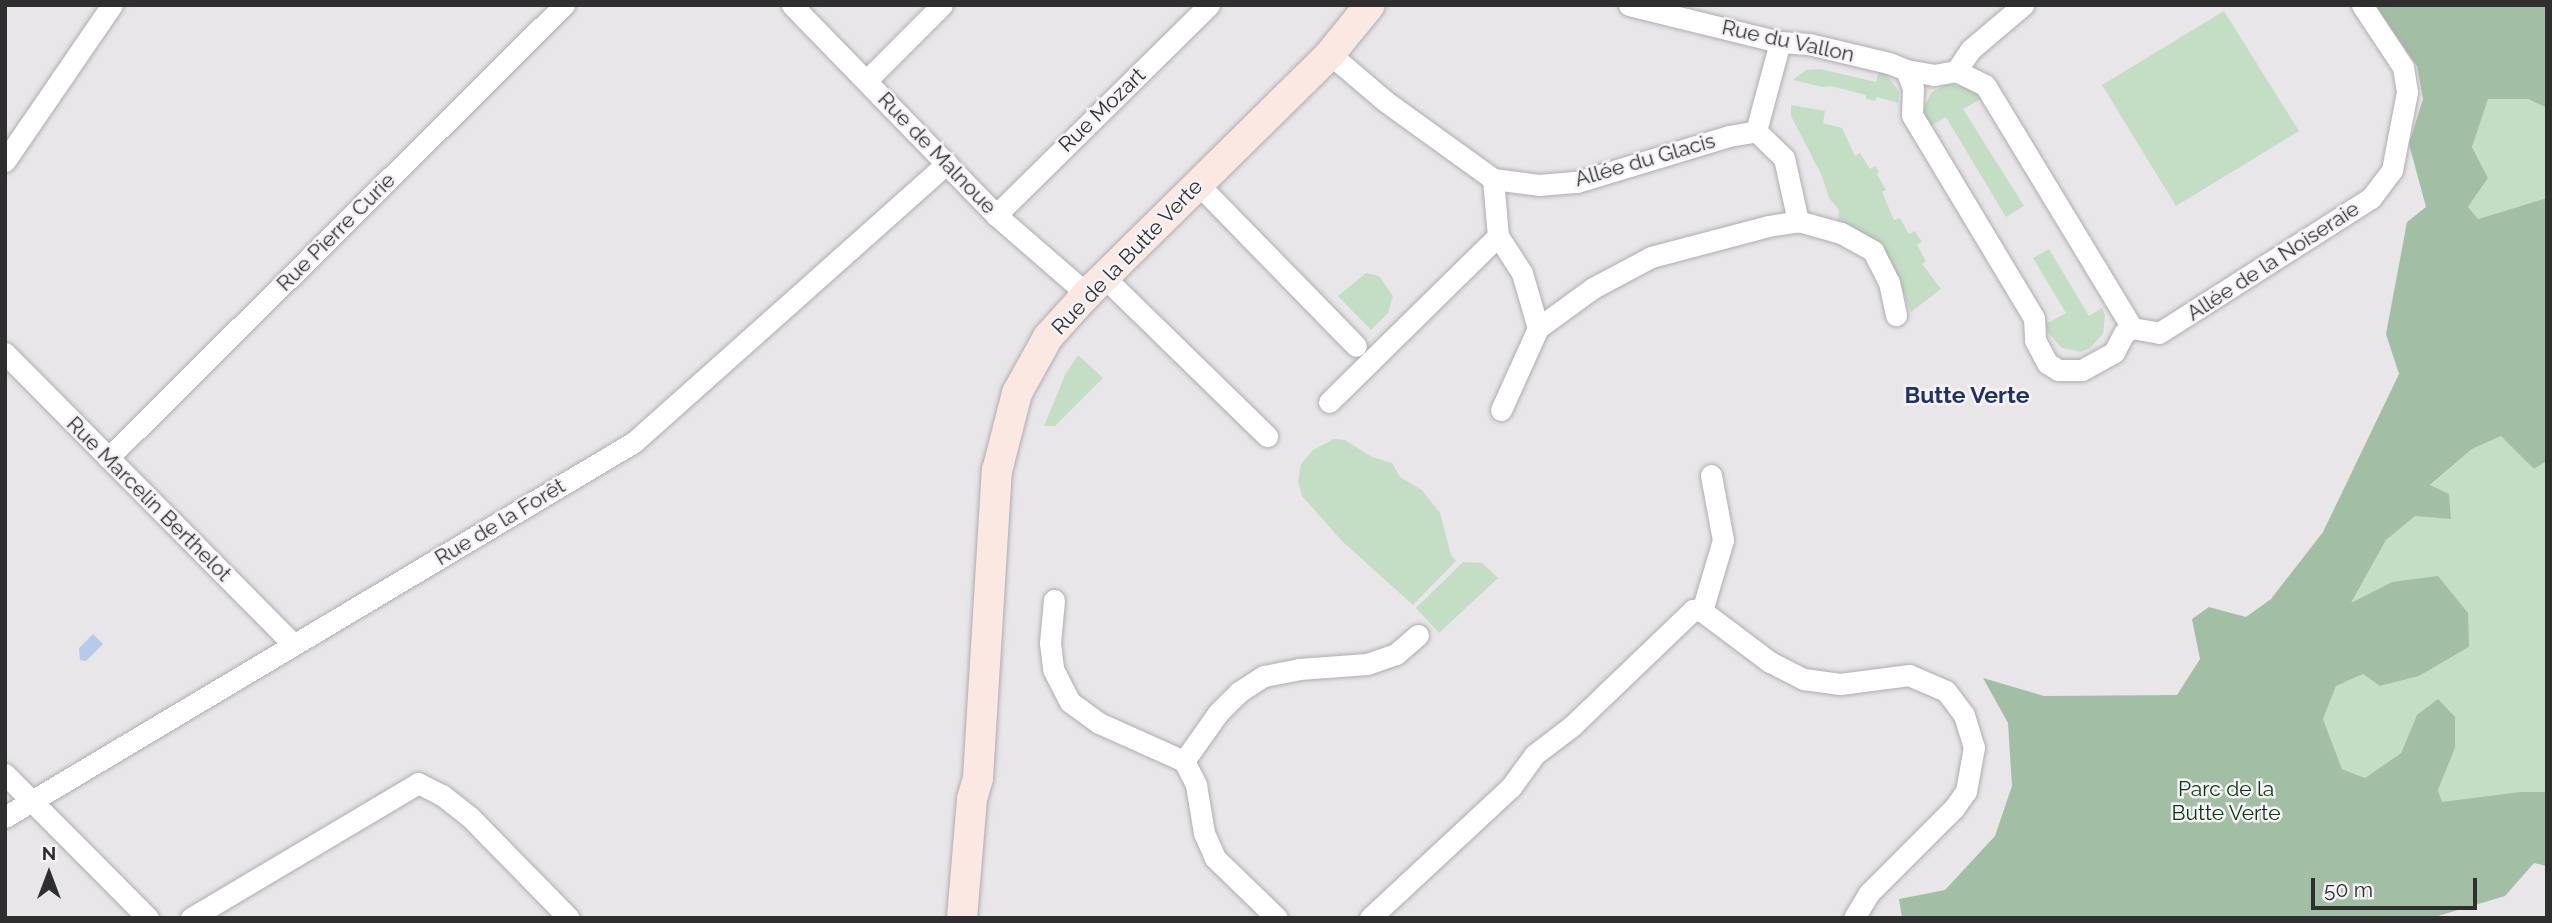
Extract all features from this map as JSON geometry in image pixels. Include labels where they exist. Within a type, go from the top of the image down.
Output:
[{"type":"street","points":[[5,161],[112,5]]},
{"type":"street","name":"Rue Pierre Curie","points":[[108,458],[564,5]]},
{"type":"street","name":"Rue de Malnoue","points":[[793,5],[996,215],[1096,286],[1267,436]]},
{"type":"street","points":[[867,80],[942,5]]},
{"type":"street","name":"Rue Mozart","points":[[996,215],[1209,5]]},
{"type":"street","name":"Rue de la Butte Verte","points":[[962,918],[972,799],[968,777],[984,583],[990,563],[997,471],[1017,393],[1048,337],[1330,54],[1370,5]]},
{"type":"street","name":"Rue du Vallon","points":[[1629,5],[1780,42],[1809,44],[1889,63],[1906,70],[1934,75],[1956,71]]},
{"type":"street","points":[[1906,70],[1913,88],[1912,115],[2034,318],[2035,340],[2047,363],[2058,370],[2082,370],[2114,352],[2124,333],[2132,328],[1985,85],[1956,71],[1970,50],[2023,5]]},
{"type":"street","name":"Allée de la Noiseraie","points":[[2132,328],[2159,332],[2177,323],[2371,198],[2392,170],[2407,92],[2403,67],[2362,5]]},
{"type":"street","points":[[1780,42],[1756,131],[1784,158],[1798,221]]},
{"type":"street","name":"Allée du Glacis","points":[[1330,54],[1385,101],[1493,179],[1539,185],[1577,182],[1728,136],[1756,131]]},
{"type":"street","name":"Rue de la Forêt","points":[[5,817],[634,442],[947,163]]},
{"type":"street","points":[[1493,179],[1498,236],[1522,273],[1538,328]]},
{"type":"street","points":[[1198,184],[1356,346]]},
{"type":"street","points":[[1501,410],[1538,328],[1593,288],[1651,257],[1798,221],[1840,233],[1873,251],[1889,282],[1896,315]]},
{"type":"street","points":[[1329,402],[1498,236]]},
{"type":"street","name":"Rue Marcelin Berthelot","points":[[5,353],[293,645]]},
{"type":"street","points":[[1702,611],[1723,540],[1711,475]]},
{"type":"street","points":[[1054,600],[1050,643],[1053,669],[1070,702],[1099,723],[1184,761],[1196,785],[1203,833],[1215,858],[1278,918]]},
{"type":"street","points":[[1370,918],[1511,787],[1526,764],[1545,745],[1572,726],[1693,610],[1702,611],[1770,662],[1804,679],[1840,684],[1909,675],[1946,691],[1964,715],[1974,747],[1966,791],[1954,808],[1870,893],[1854,918]]},
{"type":"street","points":[[1184,761],[1218,713],[1239,692],[1264,676],[1299,669],[1367,664],[1396,654],[1418,635]]},
{"type":"street","points":[[5,774],[148,918]]},
{"type":"street","points":[[191,918],[418,783],[442,795],[470,817],[569,918]]},
{"type":"green space","name":"Parc de la Butte Verte","points":[[2375,5],[2547,5],[2547,108],[2528,99],[2488,99],[2472,147],[2488,178],[2468,207],[2478,219],[2547,198],[2547,461],[2534,469],[2501,436],[2472,449],[2430,485],[2449,494],[2451,519],[2415,516],[2386,540],[2351,603],[2392,582],[2438,576],[2468,613],[2469,647],[2419,676],[2380,686],[2363,674],[2336,686],[2323,719],[2342,769],[2365,778],[2401,753],[2417,715],[2438,699],[2455,717],[2455,748],[2438,790],[2442,802],[2520,792],[2547,792],[2547,866],[2534,863],[2505,896],[2431,918],[1902,918],[1899,899],[1945,890],[1995,836],[2012,786],[2008,723],[1983,678],[2044,696],[2177,695],[2200,659],[2192,619],[2209,607],[2246,617],[2271,599],[2323,532],[2399,374],[2386,334],[2407,222],[2426,207],[2409,144],[2423,99],[2417,66]]},
{"type":"green space","points":[[2224,11],[2299,131],[2176,206],[2102,85]]},
{"type":"green space","points":[[1820,69],[1876,82],[1879,71],[1887,75],[1899,92],[1898,103],[1877,97],[1875,101],[1866,99],[1866,95],[1831,86],[1823,87],[1793,80],[1806,70]]},
{"type":"green space","points":[[1948,84],[1974,89],[1983,98],[1963,109],[2024,206],[2006,217],[1946,117],[1929,127],[1923,114],[1932,92]]},
{"type":"green space","points":[[2488,99],[2528,99],[2547,108],[2547,198],[2478,219],[2468,207],[2488,178],[2472,147]]},
{"type":"green space","points":[[1791,105],[1825,111],[1823,123],[1842,128],[1855,156],[1860,153],[1870,169],[1875,166],[1879,172],[1877,174],[1886,190],[1882,192],[1894,220],[1900,218],[1909,234],[1915,231],[1922,242],[1917,245],[1926,261],[1922,264],[1941,289],[1911,312],[1895,271],[1878,248],[1838,222],[1839,210],[1829,198],[1822,176],[1791,116]]},
{"type":"green space","points":[[2049,249],[2089,316],[2102,308],[2105,315],[2103,334],[2090,348],[2081,352],[2062,348],[2048,333],[2046,324],[2066,313],[2033,258]]},
{"type":"green space","points":[[1366,273],[1379,276],[1393,296],[1388,313],[1371,330],[1338,296]]},
{"type":"green space","points":[[1078,355],[1103,378],[1055,426],[1044,426],[1065,375]]},
{"type":"green space","points":[[2501,436],[2534,469],[2547,461],[2547,792],[2520,792],[2442,803],[2438,790],[2455,748],[2455,718],[2417,715],[2401,753],[2365,778],[2342,769],[2323,719],[2336,686],[2363,674],[2380,686],[2419,676],[2469,647],[2392,582],[2350,605],[2386,540],[2415,515],[2430,486],[2472,449]]},
{"type":"green space","points":[[1334,439],[1345,440],[1372,457],[1392,463],[1400,477],[1422,490],[1440,513],[1451,555],[1456,561],[1413,605],[1342,541],[1302,496],[1298,481],[1301,464],[1313,450]]},
{"type":"green space","points":[[1463,562],[1482,563],[1498,578],[1439,633],[1416,608]]},
{"type":"water","points":[[93,634],[103,644],[86,661],[80,660],[79,648]]},
{"type":"district","name":"Butte Verte","points":[[1967,395]]}]
